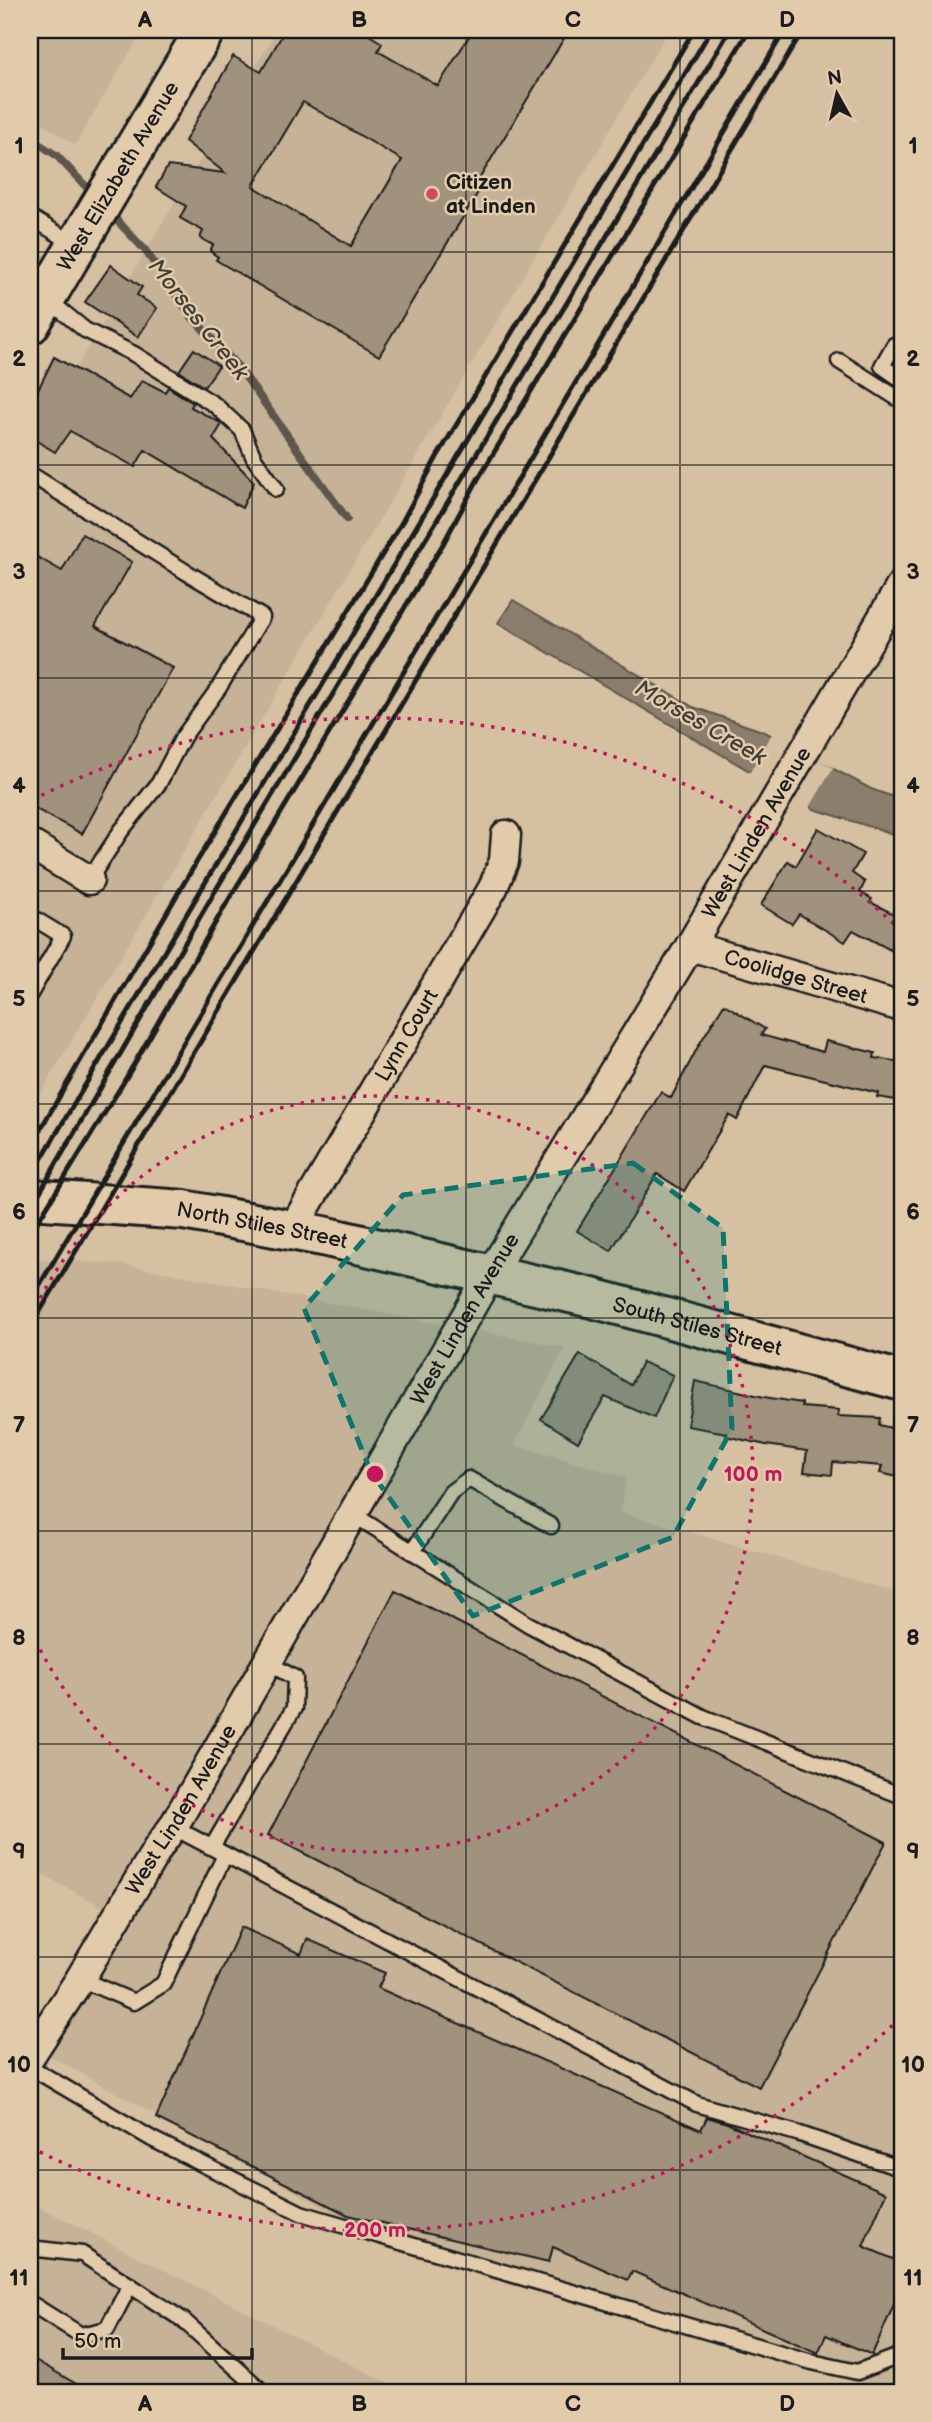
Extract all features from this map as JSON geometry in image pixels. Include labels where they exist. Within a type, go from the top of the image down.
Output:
[{"type":"main road","name":"West Elizabeth Avenue","points":[[38,311],[205,30]]},
{"type":"main road","name":"North Stiles Street","points":[[30,1199],[184,1210],[292,1230],[490,1275]]},
{"type":"main road","name":"South Stiles Street","points":[[490,1275],[592,1298],[902,1381]]},
{"type":"street","name":"West Linden Avenue","points":[[30,2056],[173,1827],[490,1275],[690,946],[902,584]]},
{"type":"street","name":"Lynn Court","points":[[292,1230],[494,888],[505,860],[506,835]]},
{"type":"street","points":[[30,844],[89,880]]},
{"type":"street","name":"Coolidge Street","points":[[690,946],[902,1007]]},
{"type":"lane","points":[[30,217],[84,234]]},
{"type":"lane","points":[[38,311],[134,354],[215,405],[242,430],[254,457],[276,489]]},
{"type":"lane","points":[[894,345],[882,366],[902,380]]},
{"type":"lane","points":[[839,361],[902,401]]},
{"type":"lane","points":[[30,474],[262,617],[218,689],[183,737],[159,783],[121,831],[89,880]]},
{"type":"lane","points":[[30,916],[63,936],[30,994]]},
{"type":"lane","points":[[412,1552],[451,1492],[469,1479],[551,1527]]},
{"type":"lane","points":[[354,1515],[528,1624],[703,1717],[902,1796]]},
{"type":"lane","points":[[212,1847],[294,1707],[295,1678],[268,1663]]},
{"type":"lane","points":[[173,1827],[697,2104],[800,2134],[902,2169]]},
{"type":"lane","points":[[80,1979],[134,2002],[163,1984],[225,1855]]},
{"type":"lane","points":[[30,2067],[152,2139],[301,2213],[812,2362],[857,2372],[902,2355]]},
{"type":"lane","points":[[30,2248],[82,2254],[183,2320],[263,2392]]},
{"type":"lane","points":[[30,2303],[81,2335],[94,2333],[107,2329],[130,2285]]},
{"type":"highlighted area","points":[[633,1163],[723,1228],[732,1429],[673,1537],[473,1616],[371,1472],[304,1308],[403,1195]]},
{"type":"shaded area","points":[[30,30],[143,30],[75,145],[30,115]]},
{"type":"shaded area","points":[[277,30],[669,30],[30,1111],[30,446]]},
{"type":"shaded area","points":[[30,1259],[120,1264],[565,1347],[514,1445],[626,1477],[621,1512],[902,1594],[902,2392],[890,2392],[350,2222],[50,2056],[130,1922],[30,1868]]},
{"type":"shaded area","points":[[30,2202],[405,2392],[30,2392]]},
{"type":"water","points":[[513,600],[693,707],[765,732],[871,789],[902,800],[902,837],[814,809],[498,623]]},
{"type":"pier","points":[[773,732],[833,768],[809,809],[749,774]]},
{"type":"building","name":"Citizen at Linden","points":[[285,30],[361,30],[382,43],[378,51],[438,86],[473,30],[569,30],[478,181],[483,184],[379,356],[216,260],[218,257],[210,251],[213,245],[200,238],[203,231],[180,218],[186,206],[156,187],[168,166],[225,173],[185,141],[233,56],[261,72]],"holes":[[[303,102],[402,160],[351,246],[253,186]]]},
{"type":"building","points":[[111,265],[142,287],[137,295],[157,308],[138,337],[85,302]]},
{"type":"building","points":[[194,349],[219,366],[204,387],[179,371]]},
{"type":"building","points":[[54,357],[130,399],[142,380],[165,392],[168,387],[193,403],[191,407],[222,424],[213,439],[254,482],[242,508],[145,450],[135,467],[70,431],[55,452],[30,437],[30,406]]},
{"type":"building","points":[[82,534],[132,562],[95,626],[173,668],[82,834],[30,806],[30,553],[62,571]]},
{"type":"building","points":[[818,828],[863,854],[852,873],[865,882],[860,892],[872,899],[870,902],[902,918],[902,956],[853,930],[845,942],[799,914],[792,924],[761,905],[788,861],[796,866]]},
{"type":"building","points":[[724,1004],[765,1029],[761,1035],[823,1052],[826,1041],[875,1053],[874,1058],[902,1062],[902,1101],[877,1097],[878,1093],[765,1065],[737,1120],[729,1115],[684,1191],[657,1174],[611,1251],[577,1231],[661,1092],[671,1098]]},
{"type":"building","points":[[580,1354],[631,1385],[642,1362],[673,1375],[654,1418],[605,1397],[578,1442],[541,1419]]},
{"type":"building","points":[[695,1381],[802,1403],[802,1407],[839,1410],[838,1416],[880,1418],[879,1425],[891,1428],[894,1413],[902,1414],[902,1478],[880,1473],[882,1466],[833,1462],[832,1475],[804,1472],[807,1451],[766,1445],[726,1436],[727,1433],[687,1426]]},
{"type":"building","points":[[395,1590],[886,1842],[759,2087],[268,1835]]},
{"type":"building","points":[[241,1927],[301,1954],[307,1939],[385,1973],[378,1988],[701,2130],[707,2117],[727,2123],[886,2193],[863,2246],[902,2263],[902,2286],[872,2355],[826,2335],[818,2353],[632,2271],[628,2280],[553,2247],[549,2262],[348,2215],[156,2118]]},
{"type":"building","points":[[30,2357],[90,2392],[30,2392]]},
{"type":"waterway","name":"Morses Creek","points":[[30,138],[56,155],[95,196]]},
{"type":"waterway","name":"Morses Creek","points":[[108,211],[145,250],[191,316],[240,369],[347,519]]},
{"type":"railway","points":[[30,1147],[184,883],[402,522],[437,457],[694,30]]},
{"type":"railway","points":[[30,1178],[711,30]]},
{"type":"railway","points":[[30,1209],[211,898],[730,30]]},
{"type":"railway","points":[[30,1234],[122,1085],[225,906],[443,544],[478,479],[749,30]]},
{"type":"railway","points":[[30,1301],[785,30]]},
{"type":"railway","points":[[30,1328],[803,30]]},
{"type":"place","name":"Citizen at Linden","points":[[432,194]]}]
